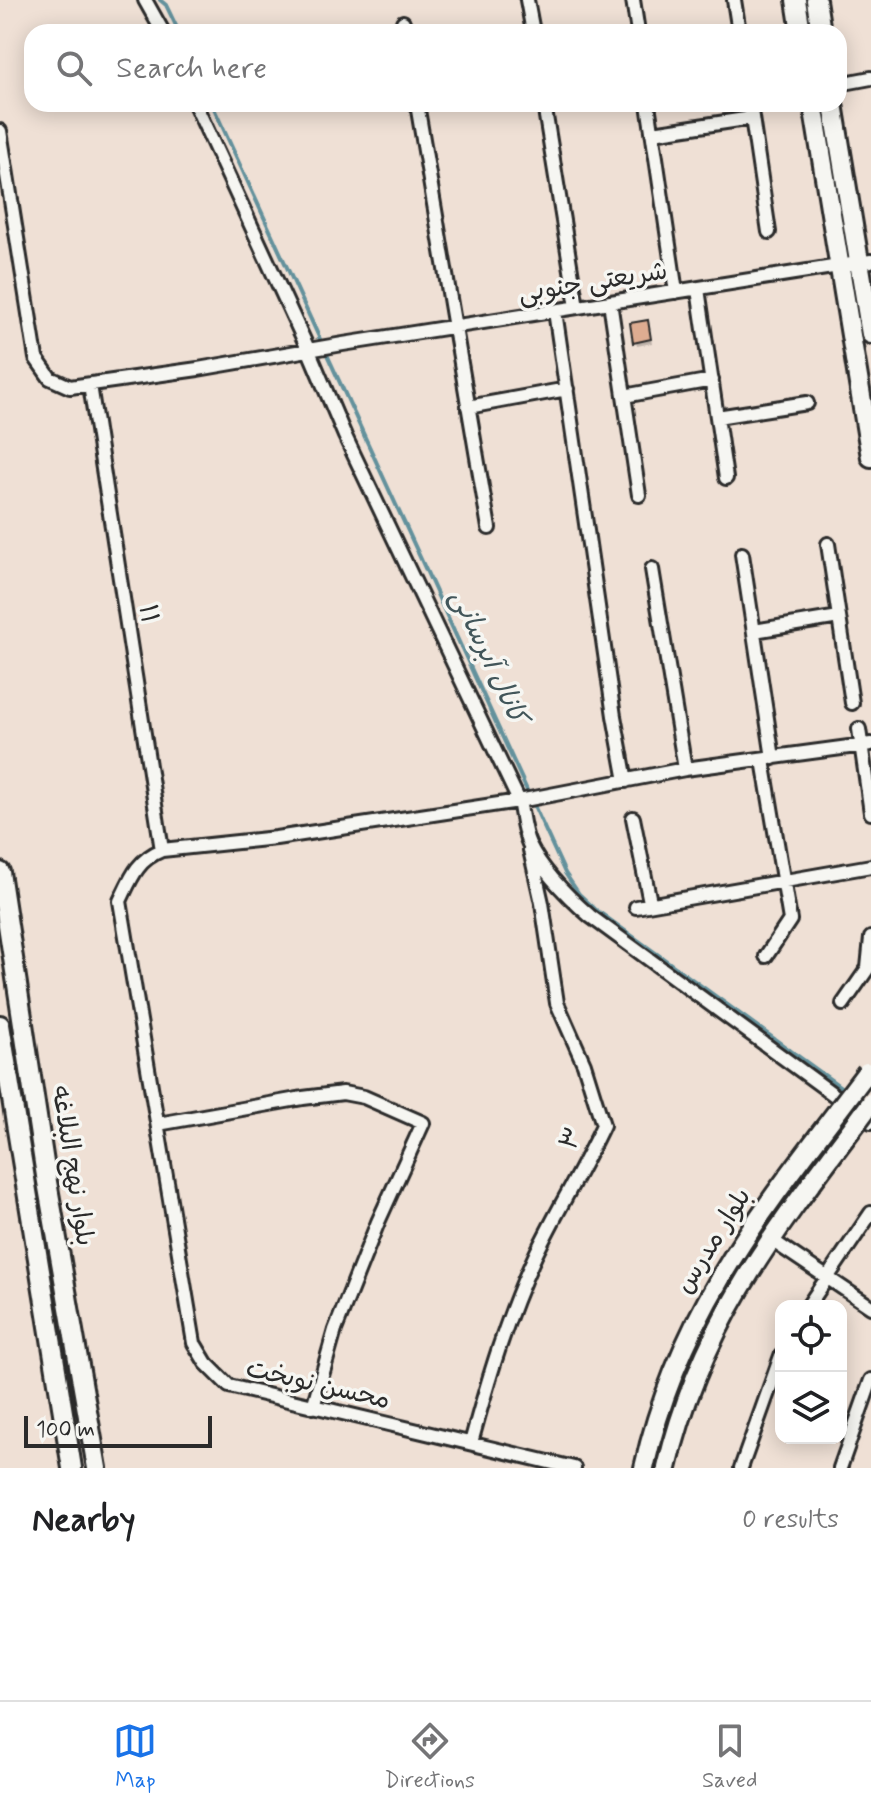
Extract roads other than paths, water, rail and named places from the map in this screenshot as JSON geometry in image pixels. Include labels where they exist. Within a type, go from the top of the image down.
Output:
[{"type":"street","points":[[145,0],[158,24]]},
{"type":"street","points":[[527,0],[532,24]]},
{"type":"street","points":[[633,0],[637,24]]},
{"type":"street","points":[[734,0],[738,24]]},
{"type":"street","points":[[796,0],[800,24]]},
{"type":"street","points":[[816,0],[820,24]]},
{"type":"street","points":[[847,82],[871,78]]},
{"type":"street","name":"۳","points":[[199,112],[345,436],[519,801],[542,903],[557,1003],[584,1064],[603,1125],[578,1178],[535,1255],[516,1300],[493,1363],[471,1443]]},
{"type":"street","points":[[418,112],[489,528]]},
{"type":"street","points":[[545,112],[577,307]]},
{"type":"street","points":[[649,112],[676,292]]},
{"type":"street","points":[[751,112],[769,232]]},
{"type":"street","points":[[815,112],[871,334]]},
{"type":"street","points":[[834,112],[855,264],[871,457]]},
{"type":"street","points":[[653,133],[752,118]]},
{"type":"street","name":"شریعتی جنوبی","points":[[0,131],[36,358],[50,378],[70,387],[855,264]]},
{"type":"street","points":[[698,289],[726,478]]},
{"type":"street","points":[[610,302],[639,495]]},
{"type":"street","points":[[555,311],[626,781]]},
{"type":"street","points":[[624,396],[712,380]]},
{"type":"street","name":"۱۱","points":[[90,385],[162,850]]},
{"type":"street","points":[[468,407],[567,389]]},
{"type":"street","points":[[717,417],[807,403]]},
{"type":"street","points":[[828,544],[852,703]]},
{"type":"street","points":[[742,554],[790,920],[766,956]]},
{"type":"street","points":[[652,569],[685,769]]},
{"type":"street","points":[[754,631],[839,617]]},
{"type":"street","points":[[859,729],[871,813]]},
{"type":"street","points":[[162,850],[276,838],[519,801],[685,769],[871,744]]},
{"type":"street","points":[[633,818],[650,902]]},
{"type":"street","points":[[529,843],[549,873],[590,916],[864,1122]]},
{"type":"street","name":"محسن نوبخت","points":[[162,850],[148,856],[135,869],[120,901],[194,1343],[206,1363],[229,1386],[574,1468]]},
{"type":"street","points":[[636,907],[650,902],[871,866]]},
{"type":"street","name":"بلوار نهج البلاغه","points":[[0,872],[46,1176],[97,1468]]},
{"type":"street","points":[[843,1004],[868,968],[871,938]]},
{"type":"street","name":"بلوار نهج البلاغه","points":[[0,1025],[72,1468]]},
{"type":"street","name":"بلوار مدرس","points":[[644,1468],[666,1392],[700,1312],[765,1206],[869,1069]]},
{"type":"street","points":[[158,1124],[343,1093],[364,1097],[423,1123],[378,1222],[335,1330],[313,1407]]},
{"type":"street","name":"بلوار مدرس","points":[[667,1468],[686,1399],[741,1282],[770,1239],[864,1122],[871,1103]]},
{"type":"street","points":[[812,1300],[871,1213]]},
{"type":"street","points":[[770,1239],[871,1307]]},
{"type":"street","points":[[741,1468],[775,1372]]},
{"type":"street","points":[[840,1468],[871,1380]]},
{"type":"waterway","name":"کانال آبرسانی","points":[[160,0],[166,5],[175,24]]},
{"type":"waterway","name":"کانال آبرسانی","points":[[216,112],[565,873],[579,894],[595,909],[845,1090]]}]
